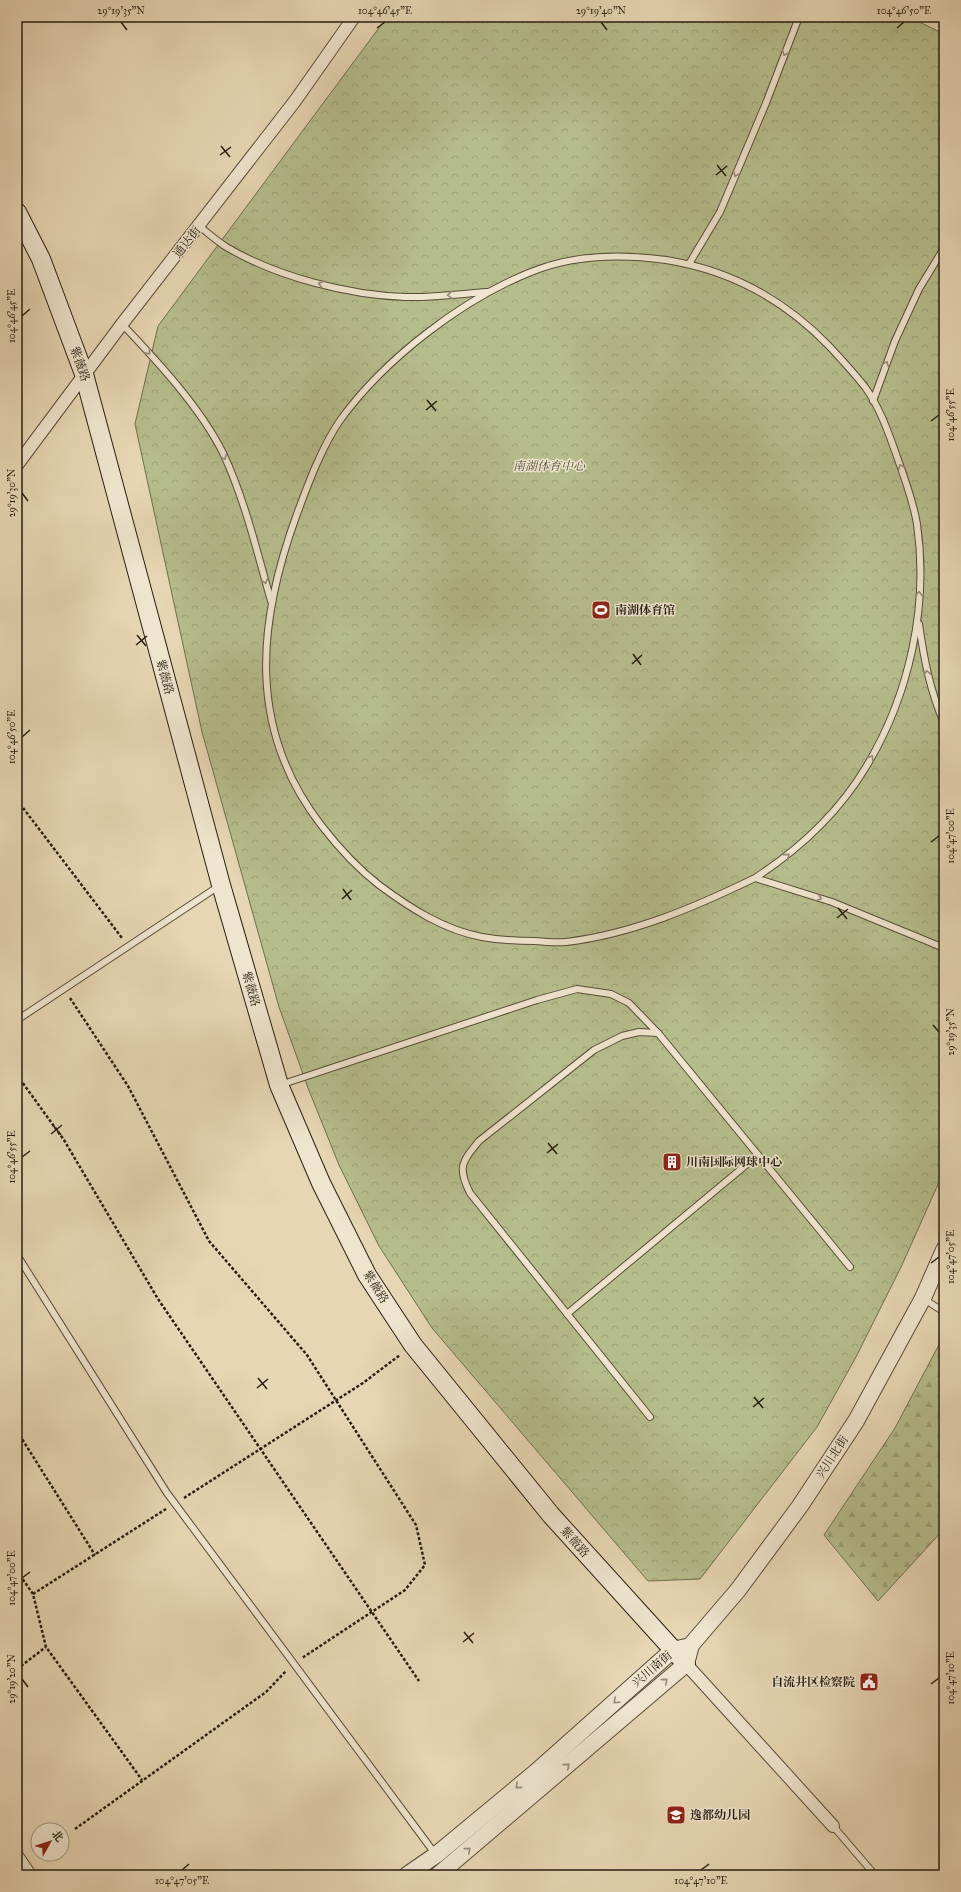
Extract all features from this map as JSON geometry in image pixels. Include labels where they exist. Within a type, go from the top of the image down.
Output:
[{"type":"main road","name":"紫薇路","points":[[17,212],[41,259],[84,374],[221,885],[279,1085],[321,1182],[367,1275],[413,1345],[551,1516],[686,1664]]},
{"type":"street","name":"通达街","points":[[17,465],[122,324],[295,101],[354,17]]},
{"type":"street","name":"兴川北街","points":[[691,1645],[738,1590],[800,1506],[856,1421],[923,1298],[944,1250]]},
{"type":"street","name":"兴川南街","points":[[407,1875],[436,1855],[536,1772],[673,1650],[691,1645]]},
{"type":"street","name":"兴川南街","points":[[438,1875],[686,1664],[691,1645]]},
{"type":"street","points":[[686,1664],[833,1826]]},
{"type":"street","points":[[17,1856],[30,1875]]},
{"type":"lane","points":[[690,264],[720,212],[766,102],[799,17]]},
{"type":"lane","points":[[936,17],[944,20]]},
{"type":"lane","points":[[199,226],[227,248],[262,266],[329,286],[367,293],[405,297],[489,292]]},
{"type":"lane","points":[[873,401],[895,341],[919,289],[944,248]]},
{"type":"lane","points":[[646,257],[690,264],[722,274],[758,292],[792,312],[816,332],[847,364],[868,391],[888,431],[917,521],[920,569],[918,620],[911,656],[900,691],[883,738],[863,773],[841,802],[786,858],[755,878],[701,904],[653,922],[605,935],[562,942],[515,940],[478,936],[438,922],[402,902],[368,876],[334,842],[306,805],[282,758],[269,714],[266,650],[272,603],[280,565],[309,482],[339,421],[376,379],[407,349],[442,321],[489,292],[531,272],[564,261],[598,258],[646,257]]},
{"type":"lane","points":[[122,324],[166,373],[205,424],[222,453],[249,523],[272,603]]},
{"type":"lane","points":[[918,620],[934,702],[944,723]]},
{"type":"lane","points":[[755,878],[832,902],[944,948]]},
{"type":"lane","points":[[17,1020],[221,885]]},
{"type":"lane","points":[[279,1085],[537,1000],[577,989],[611,994],[629,1003],[658,1033],[850,1267]]},
{"type":"lane","points":[[650,1417],[470,1193],[462,1177],[465,1158],[479,1141],[594,1050],[622,1036],[639,1032],[658,1033]]},
{"type":"lane","points":[[568,1314],[758,1155]]},
{"type":"lane","points":[[17,1255],[175,1504],[436,1855]]},
{"type":"lane","points":[[923,1298],[944,1312]]},
{"type":"lane","points":[[833,1826],[875,1875]]},
{"type":"path","points":[[17,800],[128,946]]},
{"type":"path","points":[[64,989],[128,1086],[209,1241],[307,1355],[416,1525],[425,1565],[405,1590],[294,1663],[266,1692],[76,1829]]},
{"type":"path","points":[[17,1075],[64,1140],[158,1299],[419,1681]]},
{"type":"path","points":[[33,1594],[175,1504],[259,1448],[363,1383],[413,1345]]},
{"type":"path","points":[[17,1431],[95,1555]]},
{"type":"path","points":[[17,1570],[33,1594],[46,1647],[142,1780]]},
{"type":"path","points":[[17,1669],[46,1647]]},
{"type":"green space","name":"南湖体育中心","points":[[387,17],[909,17],[944,34],[944,1171],[902,1265],[856,1357],[817,1427],[700,1579],[648,1581],[432,1328],[379,1246],[339,1165],[308,1088],[279,1007],[202,732],[135,424],[158,326]]},
{"type":"green space","points":[[944,1335],[944,1529],[878,1601],[824,1535],[895,1428]]},
{"type":"place","name":"南湖体育馆","points":[[601,610]]},
{"type":"place","name":"川南国际网球中心","points":[[672,1162]]},
{"type":"place","name":"自流井区检察院","points":[[869,1682]]},
{"type":"place","name":"逸都幼儿园","points":[[676,1815]]}]
